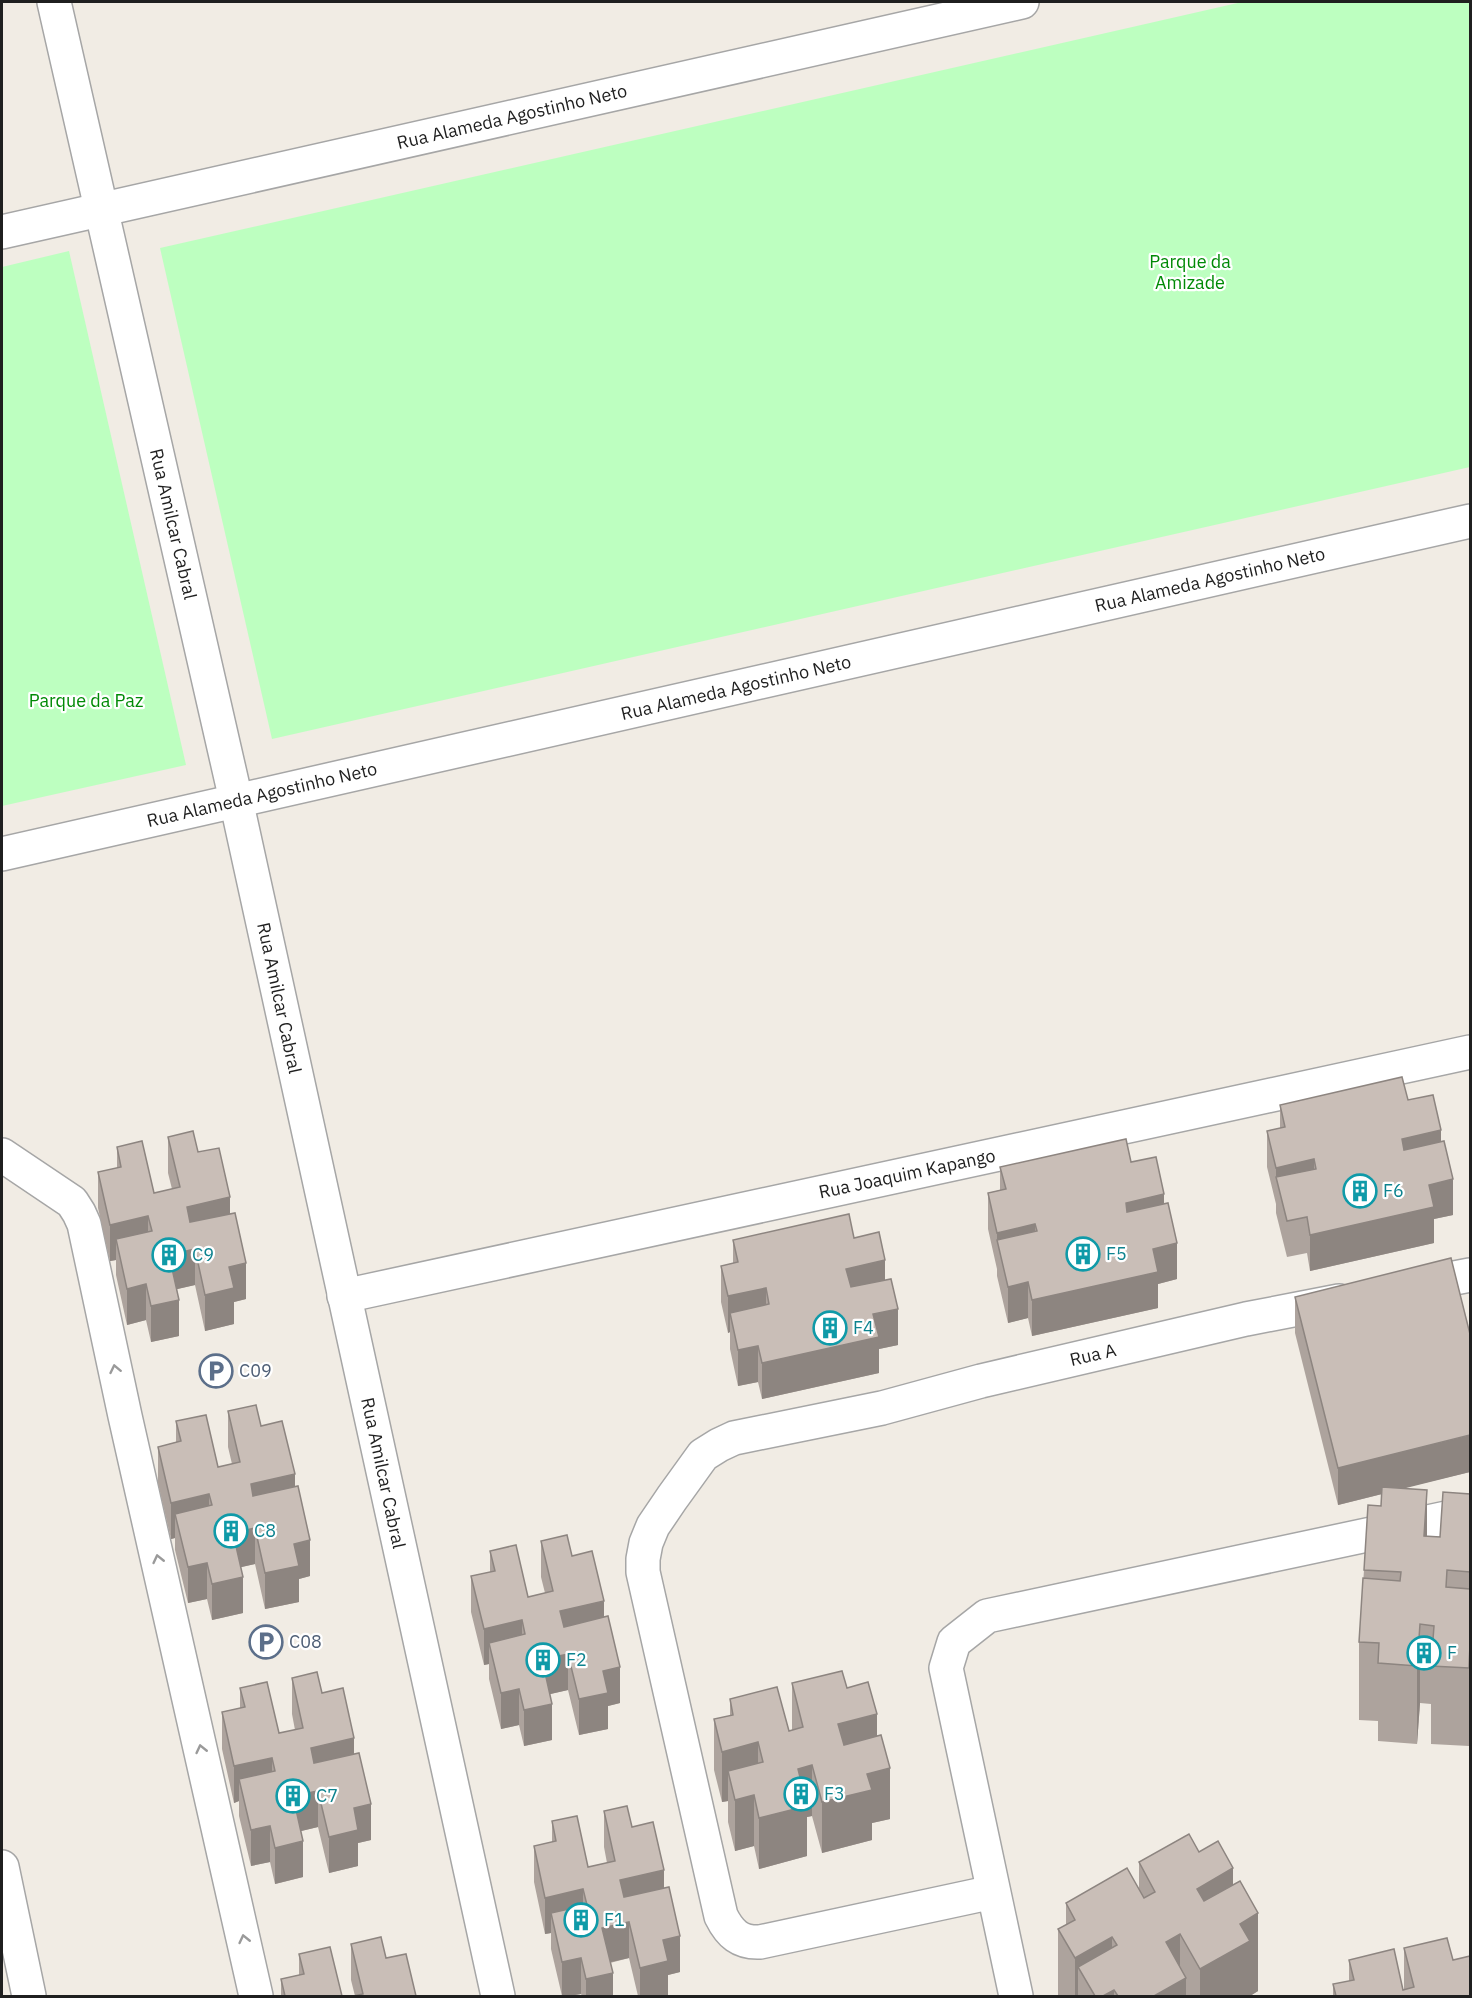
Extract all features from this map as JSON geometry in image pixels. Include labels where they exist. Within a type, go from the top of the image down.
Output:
[{"type":"street","name":"Rua Amilcar Cabral","points":[[54,2],[236,800],[498,1996]]},
{"type":"street","name":"Rua Alameda Agostinho Neto","points":[[2,232],[1022,2]]},
{"type":"street","name":"Rua Alameda Agostinho Neto","points":[[2,854],[1470,521]]},
{"type":"street","name":"Rua Joaquim Kapango","points":[[344,1296],[1470,1052]]},
{"type":"street","points":[[2,1155],[72,1202],[84,1224],[256,1996]]},
{"type":"street","name":"Rua A","points":[[993,1892],[760,1942],[748,1943],[727,1929],[721,1916],[643,1572],[643,1559],[653,1526],[703,1455],[734,1438],[882,1408],[981,1381],[1246,1319],[1470,1275]]},
{"type":"street","points":[[1016,1996],[946,1668],[954,1642],[987,1616],[1470,1513]]},
{"type":"street","points":[[2,1867],[29,1996]]},
{"type":"green space","name":"Parque da Amizade","points":[[1242,2],[1470,2],[1470,467],[272,739],[160,248]]},
{"type":"green space","name":"Parque da Paz","points":[[69,251],[186,765],[2,806],[2,267]]},
{"type":"building","name":"F6","points":[[1402,1077],[1408,1100],[1433,1095],[1441,1130],[1402,1139],[1404,1150],[1444,1141],[1453,1179],[1429,1185],[1434,1207],[1310,1235],[1307,1217],[1287,1221],[1276,1177],[1316,1169],[1314,1159],[1276,1168],[1267,1131],[1285,1127],[1280,1105]]},
{"type":"building","points":[[193,1131],[198,1152],[219,1148],[230,1197],[187,1207],[190,1222],[235,1213],[246,1263],[229,1267],[234,1288],[205,1295],[195,1249],[169,1255],[179,1300],[151,1306],[146,1284],[127,1289],[116,1239],[152,1231],[148,1216],[110,1225],[98,1172],[121,1167],[117,1147],[142,1141],[154,1193],[180,1187],[168,1137]]},
{"type":"building","name":"F5","points":[[1126,1139],[1131,1162],[1156,1157],[1164,1194],[1126,1203],[1127,1212],[1168,1203],[1177,1243],[1153,1249],[1158,1272],[1032,1300],[1028,1282],[1008,1287],[997,1240],[1037,1231],[1035,1224],[997,1233],[988,1193],[1006,1189],[1000,1167]]},
{"type":"building","points":[[849,1214],[854,1238],[879,1232],[885,1260],[846,1269],[851,1287],[891,1279],[898,1309],[873,1314],[879,1337],[762,1363],[758,1346],[738,1350],[730,1313],[769,1304],[766,1288],[728,1296],[721,1266],[738,1262],[733,1240]]},
{"type":"building","points":[[1451,1258],[1470,1334],[1470,1435],[1338,1468],[1295,1297]]},
{"type":"building","name":"C8","points":[[256,1405],[261,1426],[282,1421],[295,1474],[251,1484],[253,1496],[298,1486],[310,1540],[294,1544],[299,1566],[265,1573],[255,1528],[233,1533],[243,1577],[212,1584],[207,1563],[188,1567],[175,1514],[212,1505],[209,1494],[171,1503],[158,1447],[181,1441],[176,1421],[206,1415],[218,1467],[240,1462],[228,1411]]},
{"type":"building","points":[[1382,1487],[1427,1490],[1424,1536],[1440,1537],[1443,1492],[1470,1494],[1470,1572],[1447,1570],[1446,1587],[1470,1589],[1469,1668],[1431,1666],[1434,1626],[1420,1624],[1417,1666],[1378,1663],[1379,1643],[1359,1642],[1363,1578],[1400,1581],[1401,1572],[1364,1570],[1368,1505],[1381,1506]]},
{"type":"building","points":[[567,1535],[572,1556],[592,1551],[604,1601],[560,1611],[564,1627],[608,1616],[620,1667],[603,1671],[608,1693],[579,1699],[568,1654],[542,1659],[552,1704],[524,1710],[519,1689],[501,1693],[489,1643],[525,1634],[522,1620],[484,1629],[471,1576],[495,1571],[490,1551],[516,1545],[528,1597],[553,1591],[541,1541]]},
{"type":"building","points":[[842,1671],[847,1688],[868,1682],[877,1714],[838,1724],[844,1745],[881,1735],[890,1768],[867,1774],[872,1790],[822,1802],[812,1765],[798,1769],[807,1806],[759,1818],[754,1795],[735,1800],[728,1771],[763,1762],[758,1742],[722,1752],[714,1719],[733,1715],[730,1699],[777,1687],[789,1731],[803,1727],[792,1683]]},
{"type":"building","points":[[317,1672],[322,1693],[343,1688],[354,1738],[311,1748],[314,1763],[359,1753],[371,1804],[354,1808],[358,1830],[329,1837],[318,1791],[293,1796],[303,1841],[275,1848],[270,1826],[251,1830],[239,1779],[275,1771],[272,1758],[234,1766],[222,1712],[245,1707],[240,1688],[267,1682],[279,1733],[303,1728],[292,1678]]},
{"type":"building","points":[[627,1806],[632,1827],[653,1822],[664,1870],[620,1880],[624,1897],[669,1887],[680,1936],[663,1940],[668,1961],[640,1968],[629,1922],[602,1928],[613,1973],[586,1979],[581,1958],[562,1962],[551,1913],[587,1905],[583,1889],[545,1898],[534,1846],[556,1841],[552,1821],[577,1816],[588,1867],[615,1861],[604,1811]]},
{"type":"building","points":[[1189,1834],[1199,1852],[1218,1841],[1233,1868],[1197,1889],[1204,1901],[1240,1881],[1258,1913],[1240,1924],[1250,1941],[1200,1969],[1180,1934],[1166,1942],[1186,1978],[1154,1996],[1118,1996],[1114,1990],[1103,1996],[1095,1996],[1078,1967],[1117,1945],[1112,1937],[1075,1958],[1058,1929],[1075,1920],[1066,1903],[1127,1868],[1144,1898],[1155,1892],[1139,1862]]},
{"type":"building","points":[[381,1937],[386,1958],[406,1954],[416,1996],[354,1996],[363,1994],[351,1944]]},
{"type":"building","points":[[1447,1938],[1453,1960],[1470,1956],[1470,1996],[1336,1996],[1333,1984],[1354,1980],[1349,1960],[1394,1949],[1403,1990],[1414,1987],[1404,1948]]},
{"type":"building","points":[[330,1947],[342,1996],[285,1996],[281,1979],[304,1974],[299,1954]]},
{"type":"place","name":"F6","points":[[1360,1191]]},
{"type":"place","name":"F5","points":[[1083,1254]]},
{"type":"place","name":"C9","points":[[169,1255]]},
{"type":"place","name":"F4","points":[[830,1328]]},
{"type":"place","name":"C09","points":[[216,1371]]},
{"type":"place","name":"C8","points":[[231,1531]]},
{"type":"place","name":"C08","points":[[266,1642]]},
{"type":"place","name":"F","points":[[1424,1653]]},
{"type":"place","name":"F2","points":[[543,1660]]},
{"type":"place","name":"F3","points":[[801,1794]]},
{"type":"place","name":"C7","points":[[293,1796]]},
{"type":"place","name":"F1","points":[[581,1920]]}]
